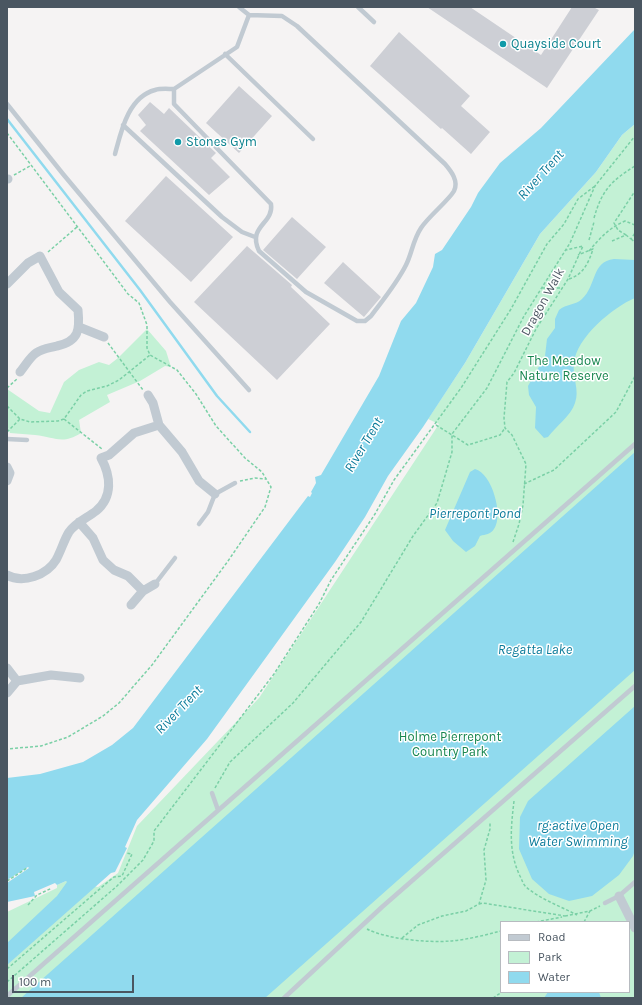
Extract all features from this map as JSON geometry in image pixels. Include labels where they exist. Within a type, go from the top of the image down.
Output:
[{"type":"street","points":[[7,284],[28,263],[40,256],[59,292],[78,310],[80,327],[76,335],[69,342],[46,348],[36,353],[20,372]]},
{"type":"street","points":[[80,327],[104,337]]},
{"type":"street","points":[[148,395],[153,403],[159,426],[182,452],[199,481],[215,494]]},
{"type":"street","points":[[7,575],[12,578],[29,578],[45,571],[55,561],[70,531],[79,522],[96,511],[103,504],[108,494],[110,482],[105,456],[134,433],[159,426]]},
{"type":"street","points":[[7,467],[10,473],[7,481]]},
{"type":"street","points":[[79,522],[93,538],[103,560],[114,570],[128,576],[143,591]]},
{"type":"street","points":[[131,605],[143,591],[155,584]]},
{"type":"street","points":[[7,668],[17,681]]},
{"type":"street","points":[[7,694],[17,681],[51,675],[80,678]]},
{"type":"street","points":[[619,896],[635,928]]},
{"type":"lane","points":[[174,89],[174,104],[271,204],[270,213],[255,237],[258,251],[297,285],[347,316],[357,321],[365,321],[371,316],[400,276],[407,263],[415,238],[422,226],[454,192],[456,183],[453,174],[445,164],[297,26],[282,16],[249,15],[239,7]]},
{"type":"lane","points":[[358,7],[374,22]]},
{"type":"lane","points":[[115,154],[123,125],[137,102],[154,90],[174,89],[237,47],[249,15]]},
{"type":"lane","points":[[225,54],[313,138]]},
{"type":"lane","points":[[7,104],[63,174],[170,302],[249,390]]},
{"type":"lane","points":[[123,125],[222,217],[242,232],[255,237]]},
{"type":"lane","points":[[7,439],[27,440]]},
{"type":"lane","points":[[7,996],[635,444]]},
{"type":"lane","points":[[199,524],[208,512],[215,494],[221,488],[235,483]]},
{"type":"lane","points":[[155,584],[175,558]]},
{"type":"lane","points":[[284,998],[382,907],[635,686]]},
{"type":"lane","points":[[212,793],[218,810]]},
{"type":"lane","points":[[605,903],[619,896],[635,882]]},
{"type":"path","points":[[7,133],[128,294],[139,303],[147,325],[147,348],[150,355],[177,370],[196,394],[216,426],[267,479],[271,487],[265,507],[152,665],[119,703],[103,716],[68,738],[41,746],[7,749]]},
{"type":"path","points":[[212,793],[230,762],[293,703],[361,622],[413,536],[437,503],[452,452],[452,434],[487,388],[524,316],[566,250],[595,186],[635,136]]},
{"type":"path","points":[[631,140],[635,142]]},
{"type":"path","points":[[7,179],[31,166]]},
{"type":"path","points":[[594,218],[606,187],[635,166]]},
{"type":"path","points":[[7,982],[116,886],[143,860],[154,841],[154,832],[274,674],[319,604],[331,580],[375,514],[394,480],[435,424],[511,309],[547,244],[564,224],[578,199],[595,186]]},
{"type":"path","points":[[635,191],[614,223],[626,236],[635,242]]},
{"type":"path","points":[[589,251],[605,232],[616,225],[625,221],[635,225]]},
{"type":"path","points":[[589,240],[594,222]]},
{"type":"path","points":[[40,256],[58,245],[77,227]]},
{"type":"path","points":[[631,239],[635,233]]},
{"type":"path","points":[[612,241],[626,236]]},
{"type":"path","name":"Dragon Walk","points":[[505,428],[504,404],[507,382],[514,373],[536,329],[563,288],[583,246],[566,250]]},
{"type":"path","points":[[568,279],[582,271],[590,259],[593,249],[578,255]]},
{"type":"path","points":[[542,288],[563,288]]},
{"type":"path","points":[[104,337],[128,372],[148,395]]},
{"type":"path","points":[[7,406],[20,419],[30,422],[47,422],[64,419],[81,395],[87,391],[107,386],[150,355]]},
{"type":"path","points":[[7,388],[16,382],[20,372]]},
{"type":"path","points":[[524,484],[554,470],[616,412],[635,376]]},
{"type":"path","points":[[7,432],[20,419]]},
{"type":"path","points":[[64,419],[105,456]]},
{"type":"path","points":[[435,424],[468,445],[500,435],[505,428],[512,435],[526,464],[519,524],[512,545]]},
{"type":"path","points":[[235,483],[255,478],[267,479]]},
{"type":"path","points":[[516,790],[510,826],[512,850],[515,866],[524,886],[536,894],[577,915]]},
{"type":"path","points":[[478,907],[486,880],[484,850],[490,829],[490,813]]},
{"type":"path","points":[[7,969],[109,881],[114,877],[122,876],[132,854],[126,853]]},
{"type":"path","points":[[7,881],[27,868]]},
{"type":"path","points":[[28,905],[37,895],[52,888]]},
{"type":"path","points":[[402,938],[418,925],[442,916],[466,911],[483,903],[566,916]]},
{"type":"path","points":[[541,921],[577,915],[590,911],[605,903]]},
{"type":"path","points":[[585,921],[590,911]]},
{"type":"path","points":[[362,927],[374,933],[402,938],[450,941],[500,931]]},
{"type":"green space","name":"Holme Pierrepont Country Park","points":[[635,124],[635,998],[7,998],[7,912],[57,888],[57,885],[66,881],[98,887],[118,873],[137,826],[259,698],[439,424],[428,419],[465,363],[540,234],[596,172],[622,135]]},
{"type":"green space","points":[[147,329],[166,351],[171,367],[165,366],[140,381],[107,395],[110,402],[79,420],[81,433],[74,437],[69,439],[58,439],[10,433],[7,425],[7,389],[39,411],[50,413],[64,382],[79,370],[99,362],[109,365]]},
{"type":"water","name":"River Trent","points":[[635,29],[635,124],[622,135],[596,172],[540,234],[465,363],[423,427],[388,476],[365,517],[335,562],[207,739],[137,820],[125,847],[127,848],[115,872],[111,873],[7,965],[7,943],[57,896],[67,882],[66,881],[57,885],[55,883],[34,892],[35,896],[7,902],[7,883],[29,868],[28,867],[7,880],[7,778],[40,774],[83,762],[112,745],[133,728],[308,496],[310,497],[316,483],[315,477],[321,475],[379,376],[401,321],[416,303],[433,267],[435,254],[442,250],[471,207],[478,193],[500,163],[541,128]]},
{"type":"water","points":[[614,259],[635,260],[635,298],[616,308],[597,324],[581,344],[576,353],[574,363],[577,393],[575,403],[567,417],[548,437],[544,438],[535,428],[536,407],[529,395],[528,386],[545,356],[547,339],[555,328],[555,319],[559,310],[582,299],[587,293],[601,265]]},
{"type":"water","name":"Regatta Lake","points":[[635,452],[635,670],[265,998],[21,998]]},
{"type":"water","name":"Pierrepont Pond","points":[[475,469],[487,478],[491,486],[495,496],[498,515],[497,523],[494,529],[488,534],[480,536],[475,546],[466,552],[453,541],[445,530],[470,472]]},
{"type":"water","name":"rg:active Open Water Swimming","points":[[635,706],[635,850],[633,856],[619,875],[592,896],[569,901],[549,894],[532,879],[519,849],[520,817],[528,801]]},
{"type":"water","points":[[547,993],[599,993],[601,998],[544,998]]},
{"type":"building","name":"Quayside Court","points":[[427,7],[470,7],[541,55],[572,7],[593,7],[599,10],[547,88]]},
{"type":"building","points":[[399,32],[470,96],[461,106],[490,132],[471,154],[370,66]]},
{"type":"building","points":[[239,86],[272,116],[239,153],[206,123]]},
{"type":"building","name":"Stones Gym","points":[[150,102],[164,114],[169,108],[216,153],[211,158],[230,177],[209,195],[140,131],[146,125],[138,115]]},
{"type":"building","points":[[166,176],[233,237],[191,282],[125,221]]},
{"type":"building","points":[[292,217],[326,247],[297,279],[263,250]]},
{"type":"building","points":[[247,246],[292,285],[291,287],[330,324],[277,380],[194,302]]},
{"type":"building","points":[[343,262],[381,297],[364,317],[324,283]]},
{"type":"waterway","points":[[7,119],[140,290],[217,396],[250,432]]},
{"type":"place","name":"Quayside Court","points":[[503,44]]},
{"type":"place","name":"Stones Gym","points":[[178,142]]},
{"type":"park label","name":"The Meadow Nature Reserve","points":[[564,368]]}]
